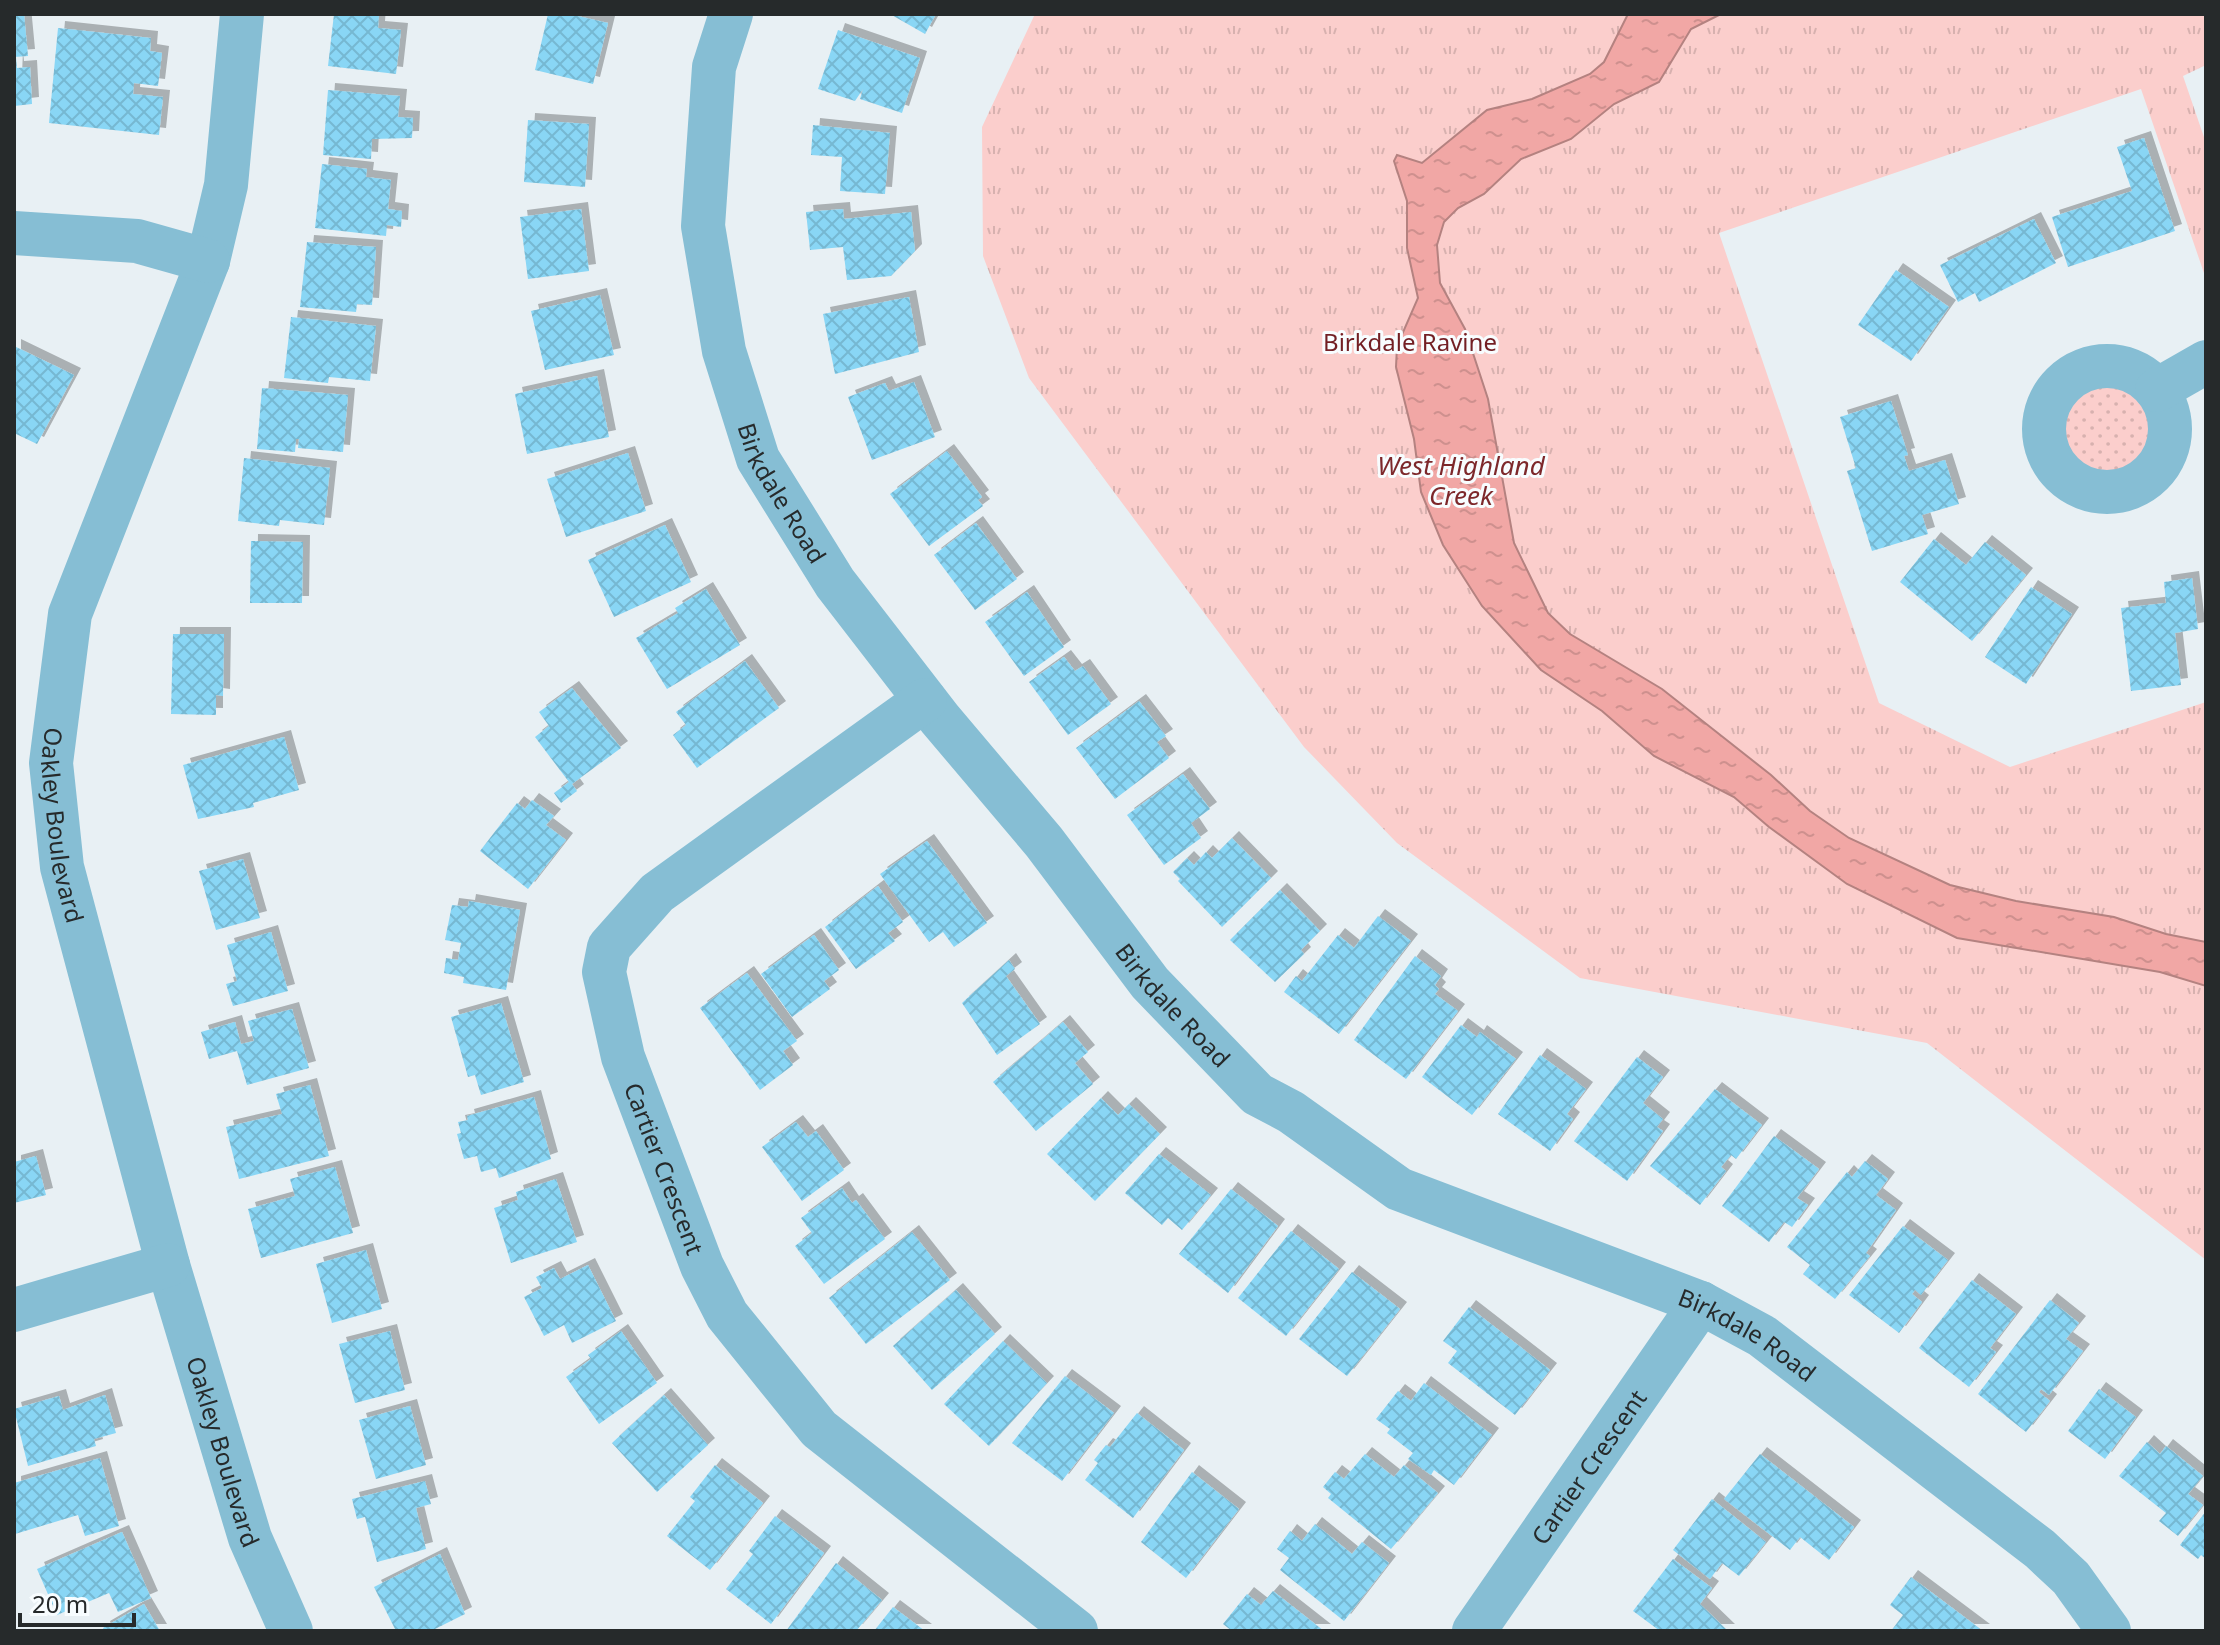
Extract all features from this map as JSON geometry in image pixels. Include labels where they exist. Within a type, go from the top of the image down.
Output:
[{"type":"street","name":"Oakley Boulevard","points":[[242,14],[226,185],[208,261],[70,614],[51,763],[62,867],[168,1265],[250,1538],[291,1631]]},
{"type":"street","name":"Birkdale Road","points":[[731,14],[714,67],[703,226],[724,351],[758,459],[835,583],[925,700],[1044,842],[1150,983],[1257,1094],[1291,1112],[1399,1189],[1701,1303],[1762,1336],[2040,1549],[2071,1578],[2109,1631]]},
{"type":"street","points":[[14,233],[137,241],[208,261]]},
{"type":"street","points":[[2157,390],[2206,362]]},
{"type":"street","name":"Cartier Crescent","points":[[925,700],[657,893],[609,947],[604,972],[623,1057],[702,1266],[727,1315],[819,1429],[1076,1631]]},
{"type":"street","points":[[14,1310],[168,1265]]},
{"type":"street","name":"Cartier Crescent","points":[[1474,1631],[1701,1303]]},
{"type":"green space","name":"Birkdale Ravine","points":[[1035,14],[2206,14],[2206,65],[2183,76],[2206,143],[2206,279],[2141,89],[1719,233],[1879,703],[2010,767],[2206,702],[2206,1260],[1927,1043],[1580,978],[1397,843],[1304,747],[1029,378],[983,256],[982,127]]},
{"type":"green space","points":[[2105,382],[2123,386],[2138,396],[2148,411],[2152,429],[2148,447],[2138,462],[2123,472],[2105,476],[2087,472],[2072,462],[2062,447],[2058,429],[2062,411],[2072,396],[2087,386]]},
{"type":"water","name":"West Highland Creek","points":[[1628,14],[1721,14],[1691,29],[1659,82],[1614,104],[1571,139],[1521,159],[1484,194],[1458,208],[1444,222],[1437,245],[1440,283],[1465,329],[1488,399],[1514,543],[1548,613],[1570,634],[1662,689],[1771,775],[1810,811],[1849,838],[1950,885],[2016,901],[2114,917],[2166,934],[2206,942],[2206,986],[2160,972],[1957,938],[1847,884],[1769,827],[1734,797],[1654,756],[1602,711],[1541,670],[1482,606],[1443,545],[1421,492],[1414,439],[1396,367],[1397,346],[1418,298],[1407,248],[1407,201],[1394,161],[1397,155],[1422,163],[1487,110],[1532,99],[1590,74],[1604,62]]},
{"type":"building","points":[[14,14],[24,14],[28,56],[14,57]]},
{"type":"building","points":[[334,14],[379,14],[378,28],[401,30],[396,74],[328,66]]},
{"type":"building","points":[[548,14],[569,14],[608,23],[593,84],[535,70]]},
{"type":"building","points":[[890,14],[936,14],[925,34]]},
{"type":"building","points":[[58,28],[151,38],[150,51],[162,53],[158,86],[134,83],[133,94],[163,97],[159,135],[49,123]]},
{"type":"building","points":[[838,30],[920,58],[902,113],[860,99],[863,89],[855,101],[818,89]]},
{"type":"building","points":[[16,57],[17,68],[30,67],[32,104],[14,106]]},
{"type":"building","points":[[328,90],[400,96],[398,117],[413,118],[412,138],[372,139],[371,159],[323,155]]},
{"type":"building","points":[[528,120],[589,124],[585,187],[524,182]]},
{"type":"building","points":[[813,125],[890,133],[885,194],[840,191],[842,157],[811,155]]},
{"type":"building","points":[[2144,138],[2175,231],[2068,267],[2052,217],[2132,191],[2117,147]]},
{"type":"building","points":[[322,164],[367,169],[366,177],[391,180],[388,209],[402,211],[401,227],[387,225],[386,236],[315,228]]},
{"type":"building","points":[[581,209],[589,271],[528,279],[520,217]]},
{"type":"building","points":[[843,209],[844,219],[911,212],[915,251],[891,276],[847,280],[843,247],[810,250],[806,212]]},
{"type":"building","points":[[2034,219],[2056,263],[1979,302],[1975,293],[1958,302],[1940,265]]},
{"type":"building","points":[[307,242],[376,247],[372,305],[357,304],[356,312],[300,307]]},
{"type":"building","points":[[1896,270],[1949,307],[1911,361],[1858,325]]},
{"type":"building","points":[[600,295],[614,355],[545,370],[531,311]]},
{"type":"building","points":[[909,297],[919,352],[835,374],[823,314]]},
{"type":"building","points":[[291,317],[376,326],[370,381],[329,377],[328,383],[284,378]]},
{"type":"building","points":[[14,346],[74,375],[37,444],[14,433]]},
{"type":"building","points":[[597,376],[609,437],[527,454],[515,394]]},
{"type":"building","points":[[914,382],[935,437],[872,460],[848,397],[885,383],[889,391]]},
{"type":"building","points":[[262,388],[348,395],[343,452],[298,448],[299,439],[296,439],[295,452],[257,449]]},
{"type":"building","points":[[1891,401],[1908,455],[1904,456],[1909,471],[1945,460],[1959,504],[1922,515],[1928,534],[1872,551],[1847,471],[1856,468],[1840,417]]},
{"type":"building","points":[[947,451],[982,497],[978,500],[983,506],[929,546],[890,494]]},
{"type":"building","points":[[628,453],[646,511],[566,537],[547,479]]},
{"type":"building","points":[[244,458],[330,468],[324,525],[280,520],[279,526],[238,521]]},
{"type":"building","points":[[976,523],[1017,579],[975,610],[934,555]]},
{"type":"building","points":[[665,525],[691,582],[614,617],[588,560]]},
{"type":"building","points":[[1934,539],[1966,565],[1985,542],[2026,575],[1972,641],[1900,582]]},
{"type":"building","points":[[251,541],[303,542],[302,603],[250,603]]},
{"type":"building","points":[[2192,578],[2198,629],[2175,633],[2181,685],[2131,691],[2121,608],[2166,603],[2164,582]]},
{"type":"building","points":[[2031,587],[2072,614],[2026,684],[1985,657]]},
{"type":"building","points":[[706,589],[740,645],[667,689],[636,638],[678,613],[675,608]]},
{"type":"building","points":[[1027,592],[1064,647],[1024,676],[985,622]]},
{"type":"building","points":[[173,634],[224,634],[223,696],[216,695],[216,715],[171,714]]},
{"type":"building","points":[[1064,657],[1075,671],[1083,666],[1111,704],[1068,735],[1029,682]]},
{"type":"building","points":[[745,661],[779,708],[697,768],[673,735],[686,725],[676,712]]},
{"type":"building","points":[[572,688],[621,748],[572,784],[577,791],[561,803],[554,793],[569,782],[535,737],[549,726],[539,712]]},
{"type":"building","points":[[1139,701],[1166,736],[1157,742],[1169,758],[1115,799],[1076,748]]},
{"type":"building","points":[[284,737],[299,790],[253,803],[254,807],[198,819],[183,765]]},
{"type":"building","points":[[1183,774],[1210,809],[1191,823],[1201,838],[1164,865],[1127,815]]},
{"type":"building","points":[[532,800],[554,816],[546,825],[566,840],[528,889],[480,851],[517,803],[525,809]]},
{"type":"building","points":[[1232,838],[1271,878],[1222,927],[1173,872],[1187,858],[1194,865],[1206,852],[1212,858]]},
{"type":"building","points":[[927,841],[987,923],[954,947],[943,932],[929,942],[880,874]]},
{"type":"building","points":[[243,859],[260,918],[216,930],[199,871]]},
{"type":"building","points":[[878,886],[903,922],[888,933],[895,941],[856,969],[825,927]]},
{"type":"building","points":[[1280,890],[1320,931],[1301,950],[1304,954],[1275,982],[1230,940]]},
{"type":"building","points":[[469,901],[520,910],[506,990],[463,983],[464,977],[444,973],[446,958],[458,960],[461,943],[445,940],[452,905],[468,907]]},
{"type":"building","points":[[1378,916],[1411,941],[1339,1034],[1284,992],[1296,976],[1302,981],[1338,935],[1354,948]]},
{"type":"building","points":[[271,932],[288,991],[233,1006],[226,984],[237,981],[227,945]]},
{"type":"building","points":[[814,935],[839,970],[824,981],[830,989],[792,1017],[761,974]]},
{"type":"building","points":[[1415,956],[1441,976],[1435,985],[1439,989],[1435,994],[1458,1011],[1406,1079],[1354,1040]]},
{"type":"building","points":[[1009,960],[1015,969],[1006,976],[1040,1024],[997,1055],[962,1003]]},
{"type":"building","points":[[747,973],[797,1041],[783,1051],[793,1065],[760,1090],[700,1008]]},
{"type":"building","points":[[501,1003],[524,1082],[481,1095],[475,1075],[468,1077],[451,1017]]},
{"type":"building","points":[[292,1009],[309,1068],[247,1085],[237,1051],[209,1059],[201,1032],[235,1022],[241,1044],[254,1041],[248,1021]]},
{"type":"building","points":[[1063,1022],[1088,1052],[1075,1063],[1093,1084],[1036,1131],[993,1082]]},
{"type":"building","points":[[1461,1025],[1477,1037],[1480,1032],[1516,1059],[1472,1115],[1422,1077]]},
{"type":"building","points":[[1540,1055],[1586,1089],[1567,1114],[1573,1119],[1550,1151],[1498,1114]]},
{"type":"building","points":[[1637,1057],[1663,1077],[1643,1103],[1663,1119],[1657,1127],[1663,1131],[1627,1181],[1574,1141]]},
{"type":"building","points":[[310,1085],[329,1156],[239,1179],[226,1127],[282,1114],[276,1094]]},
{"type":"building","points":[[1715,1089],[1762,1125],[1736,1159],[1731,1155],[1721,1167],[1726,1171],[1700,1205],[1650,1166]]},
{"type":"building","points":[[534,1097],[551,1159],[499,1178],[496,1168],[481,1172],[477,1156],[464,1159],[457,1134],[461,1133],[458,1122],[468,1120],[467,1116]]},
{"type":"building","points":[[1101,1098],[1118,1115],[1129,1104],[1160,1134],[1095,1201],[1047,1154]]},
{"type":"building","points":[[796,1122],[808,1137],[816,1131],[844,1170],[802,1201],[762,1147]]},
{"type":"building","points":[[1774,1136],[1819,1169],[1797,1198],[1808,1205],[1792,1227],[1784,1222],[1769,1242],[1722,1206]]},
{"type":"building","points":[[1159,1154],[1211,1195],[1182,1230],[1168,1218],[1162,1225],[1125,1193]]},
{"type":"building","points":[[36,1156],[46,1195],[14,1203],[14,1162]]},
{"type":"building","points":[[1865,1161],[1888,1179],[1876,1195],[1896,1210],[1866,1253],[1870,1256],[1835,1299],[1803,1274],[1810,1265],[1787,1247],[1847,1172],[1852,1177]]},
{"type":"building","points":[[335,1167],[353,1233],[261,1258],[248,1209],[295,1196],[290,1179]]},
{"type":"building","points":[[556,1179],[577,1242],[511,1263],[494,1208],[518,1200],[516,1192]]},
{"type":"building","points":[[842,1188],[852,1203],[856,1200],[885,1239],[824,1284],[795,1246],[812,1233],[801,1218]]},
{"type":"building","points":[[1231,1189],[1278,1226],[1228,1293],[1179,1254]]},
{"type":"building","points":[[1903,1226],[1948,1260],[1921,1295],[1915,1290],[1912,1294],[1922,1302],[1899,1333],[1849,1295]]},
{"type":"building","points":[[1291,1231],[1339,1269],[1286,1336],[1238,1298]]},
{"type":"building","points":[[912,1232],[950,1280],[866,1344],[829,1298]]},
{"type":"building","points":[[366,1250],[382,1309],[332,1323],[316,1264]]},
{"type":"building","points":[[588,1265],[616,1321],[572,1343],[564,1325],[544,1336],[524,1297],[542,1288],[536,1277],[554,1268],[560,1279]]},
{"type":"building","points":[[1352,1272],[1400,1309],[1347,1376],[1299,1339]]},
{"type":"building","points":[[1972,1280],[2016,1314],[1990,1348],[1996,1352],[1969,1387],[1919,1348]]},
{"type":"building","points":[[956,1290],[995,1334],[932,1390],[893,1346]]},
{"type":"building","points":[[2050,1300],[2079,1323],[2066,1339],[2083,1351],[2049,1395],[2041,1389],[2039,1392],[2050,1401],[2026,1432],[1978,1394]]},
{"type":"building","points":[[1469,1307],[1550,1370],[1515,1415],[1448,1363],[1457,1351],[1443,1341]]},
{"type":"building","points":[[390,1331],[405,1390],[355,1403],[339,1344]]},
{"type":"building","points":[[621,1331],[657,1383],[599,1424],[566,1377],[591,1359],[588,1355]]},
{"type":"building","points":[[1003,1341],[1047,1383],[989,1446],[944,1404]]},
{"type":"building","points":[[1065,1376],[1114,1413],[1062,1481],[1012,1443]]},
{"type":"building","points":[[1424,1383],[1492,1435],[1454,1485],[1434,1470],[1431,1475],[1408,1459],[1413,1453],[1387,1433],[1390,1429],[1376,1419],[1398,1391],[1411,1401]]},
{"type":"building","points":[[2099,1389],[2136,1417],[2105,1459],[2068,1431]]},
{"type":"building","points":[[105,1395],[116,1433],[94,1439],[96,1446],[28,1466],[14,1409],[59,1396],[63,1410]]},
{"type":"building","points":[[664,1395],[708,1445],[657,1492],[612,1443]]},
{"type":"building","points":[[410,1406],[426,1465],[376,1479],[359,1420]]},
{"type":"building","points":[[1137,1413],[1184,1450],[1133,1518],[1085,1480],[1098,1463],[1094,1460],[1106,1445],[1110,1447]]},
{"type":"building","points":[[2147,1442],[2160,1454],[2166,1446],[2203,1476],[2188,1494],[2203,1505],[2178,1536],[2159,1521],[2166,1513],[2119,1476]]},
{"type":"building","points":[[1365,1454],[1394,1477],[1404,1465],[1438,1493],[1391,1549],[1328,1498],[1331,1494],[1323,1487],[1335,1472],[1344,1479]]},
{"type":"building","points":[[1760,1454],[1854,1527],[1829,1560],[1800,1537],[1790,1550],[1724,1499]]},
{"type":"building","points":[[100,1458],[119,1526],[85,1536],[78,1515],[15,1534],[14,1483]]},
{"type":"building","points":[[715,1465],[763,1503],[710,1570],[667,1536],[695,1501],[690,1497]]},
{"type":"building","points":[[1192,1472],[1239,1509],[1186,1578],[1141,1542]]},
{"type":"building","points":[[425,1481],[431,1504],[416,1508],[426,1549],[377,1562],[365,1517],[357,1519],[352,1499]]},
{"type":"building","points":[[1712,1499],[1766,1542],[1739,1576],[1722,1563],[1710,1579],[1673,1550]]},
{"type":"building","points":[[2206,1511],[2206,1559],[2201,1555],[2198,1559],[2180,1545]]},
{"type":"building","points":[[775,1516],[824,1553],[771,1624],[726,1589],[753,1554],[749,1551]]},
{"type":"building","points":[[1315,1524],[1352,1554],[1362,1542],[1389,1563],[1344,1621],[1280,1570],[1289,1558],[1277,1549],[1290,1531],[1302,1541]]},
{"type":"building","points":[[122,1532],[151,1598],[118,1612],[109,1593],[57,1615],[37,1569]]},
{"type":"building","points":[[440,1554],[465,1614],[431,1631],[396,1631],[374,1587]]},
{"type":"building","points":[[1673,1559],[1712,1588],[1700,1604],[1728,1631],[1660,1631],[1633,1611]]},
{"type":"building","points":[[836,1563],[882,1600],[856,1631],[786,1631]]},
{"type":"building","points":[[1911,1577],[1983,1631],[1891,1631],[1903,1615],[1890,1605]]},
{"type":"building","points":[[1273,1591],[1324,1631],[1232,1631],[1223,1624],[1247,1594],[1261,1605]]},
{"type":"building","points":[[144,1604],[160,1631],[104,1631],[103,1628]]},
{"type":"building","points":[[893,1607],[925,1631],[874,1631]]}]
